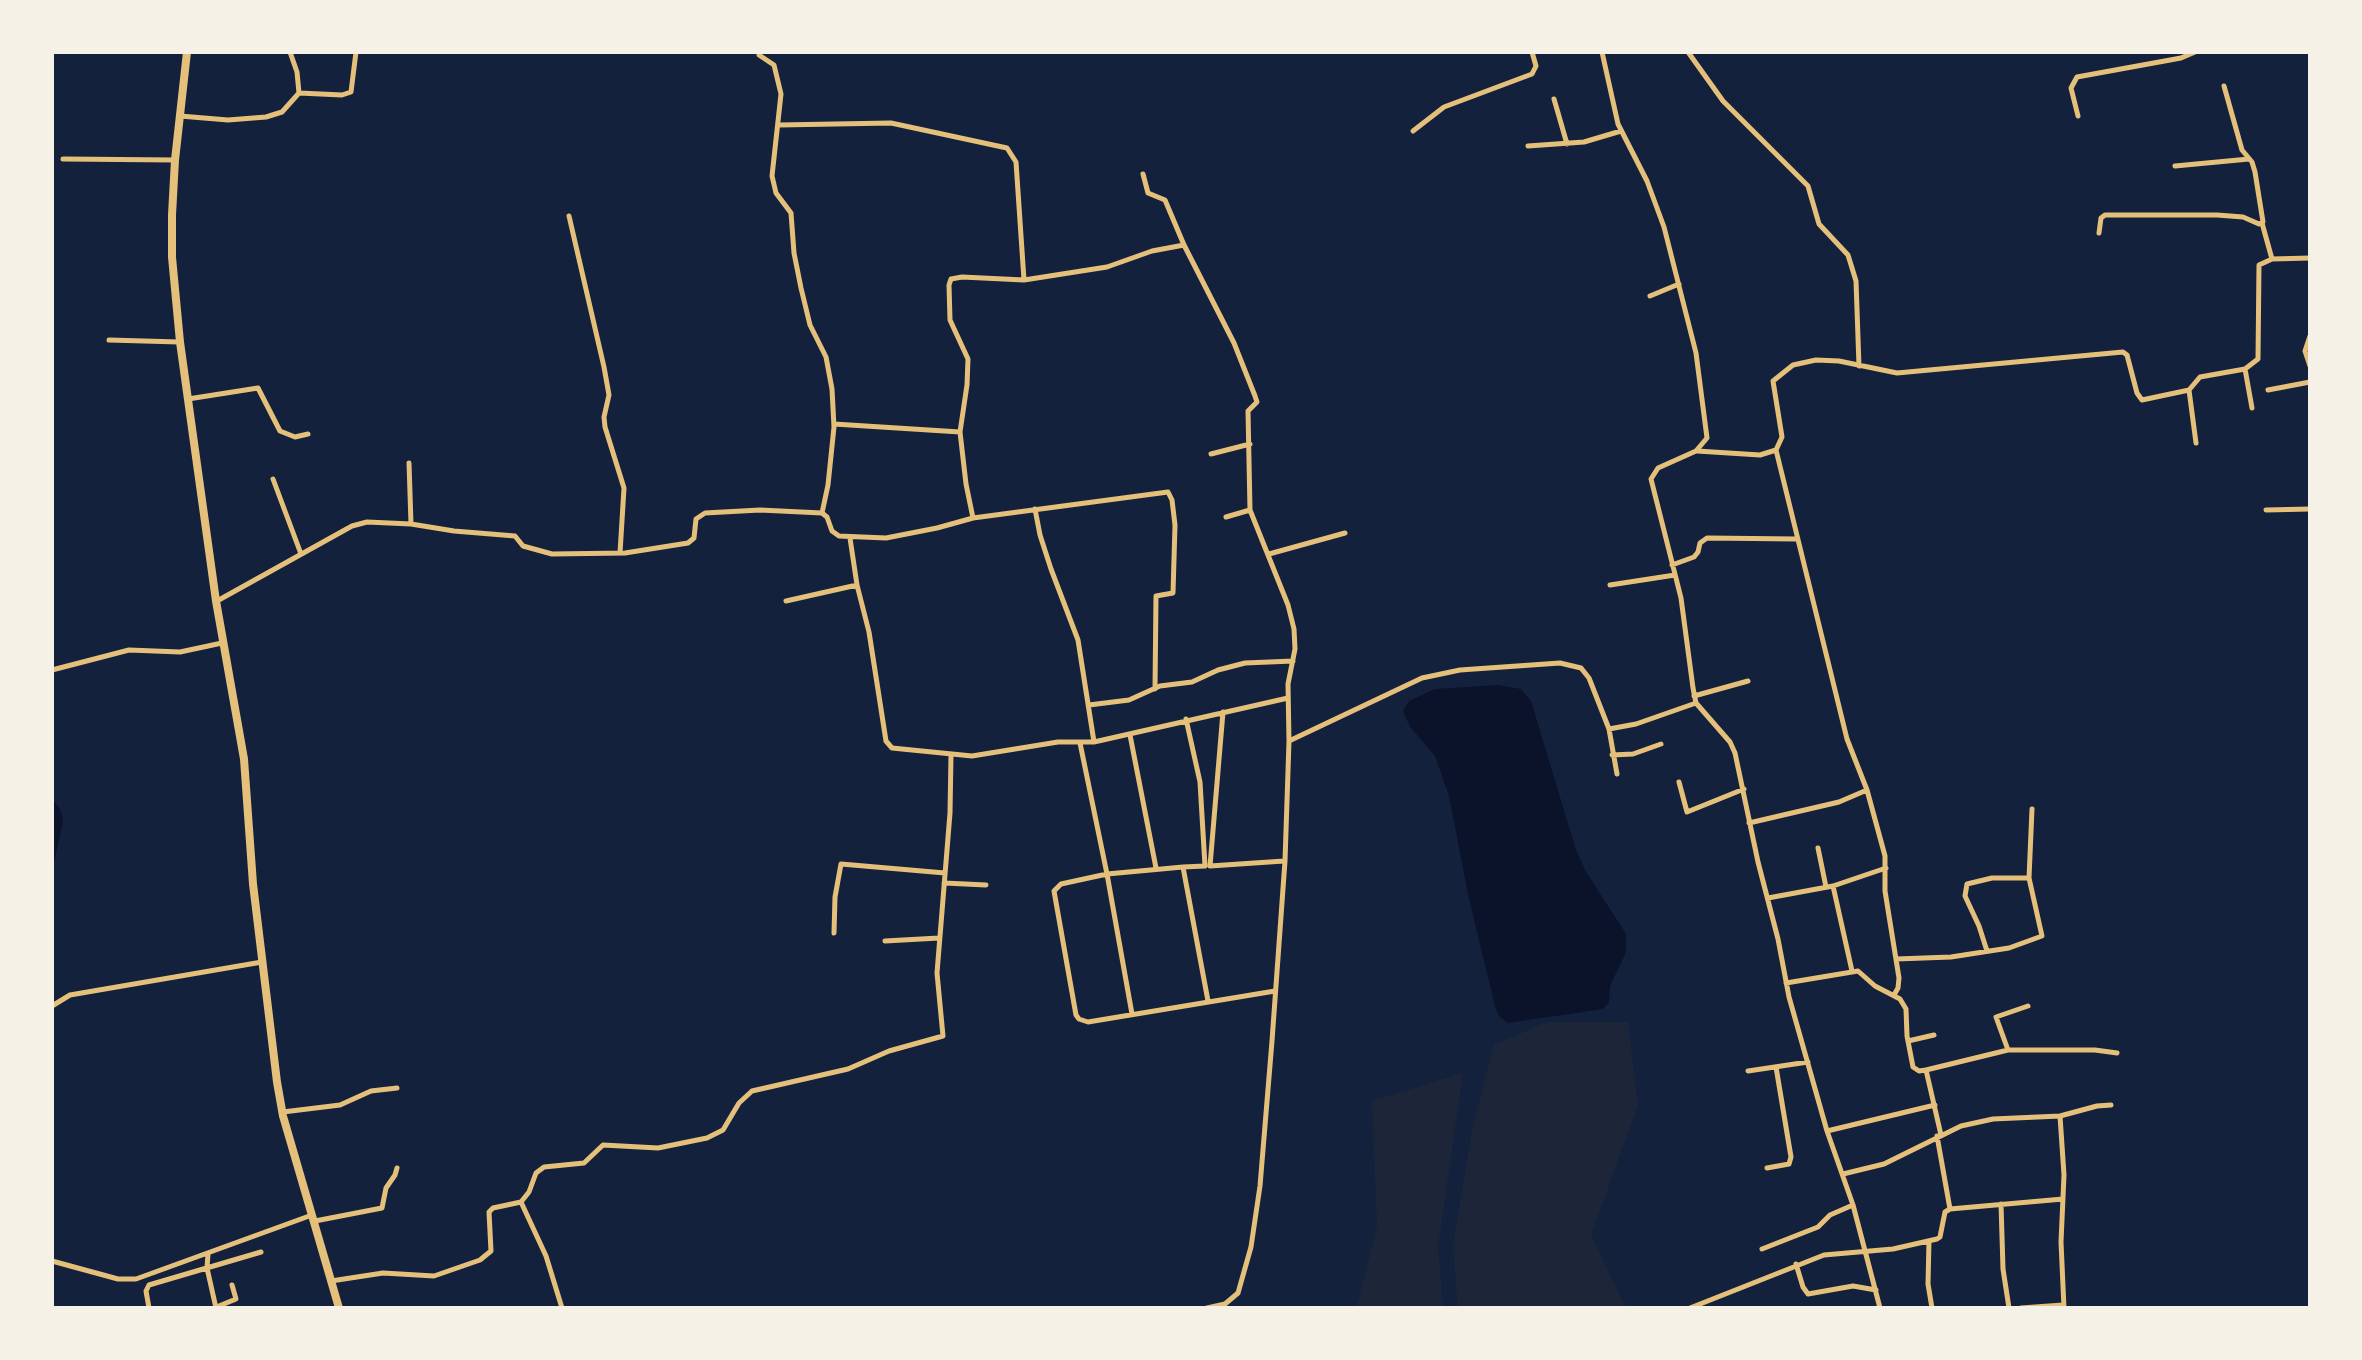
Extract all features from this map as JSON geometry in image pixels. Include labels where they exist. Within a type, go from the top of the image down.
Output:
[{"type":"main road","points":[[187,52],[175,160],[172,257],[180,342],[222,643],[244,759],[273,1056],[283,1112],[339,1308]]},
{"type":"street","points":[[180,116],[217,120],[266,117],[282,112],[299,93],[297,72],[290,52]]},
{"type":"street","points":[[299,93],[342,95],[351,92],[356,52]]},
{"type":"street","points":[[759,52],[774,65],[781,94],[772,176],[776,193],[791,213],[794,253],[807,313],[830,371],[834,424],[822,513]]},
{"type":"street","points":[[1413,131],[1444,107],[1532,74],[1536,66],[1532,52]]},
{"type":"street","points":[[1602,52],[1621,130],[1647,181],[1664,227],[1696,353],[1707,432],[1704,443],[1696,451],[1658,468],[1651,479],[1675,575],[1694,696],[1696,703],[1730,742],[1744,789],[1786,983],[1827,1131],[1853,1205],[1880,1308]]},
{"type":"street","points":[[1688,52],[1723,101],[1808,186],[1819,224],[1848,255],[1856,281],[1859,366]]},
{"type":"street","points":[[2078,116],[2071,88],[2077,77],[2181,58],[2195,52]]},
{"type":"street","points":[[2224,86],[2242,150],[2250,159],[2259,189],[2262,223],[2272,259]]},
{"type":"street","points":[[1554,99],[1567,145]]},
{"type":"street","points":[[779,125],[891,123],[1007,148],[1016,162],[1024,280]]},
{"type":"street","points":[[1528,146],[1567,145],[1599,139],[1621,130]]},
{"type":"street","points":[[63,159],[175,160]]},
{"type":"street","points":[[2175,166],[2250,159]]},
{"type":"street","points":[[1143,174],[1148,193],[1165,200],[1184,245],[1229,332],[1257,402],[1248,411],[1250,510],[1269,554],[1294,629],[1293,661],[1288,684],[1285,861],[1260,1186],[1251,1247],[1240,1289],[1225,1306],[1207,1308]]},
{"type":"street","points":[[2099,233],[2101,218],[2105,215],[2217,215],[2243,217],[2262,223]]},
{"type":"street","points":[[569,216],[609,395],[605,427],[624,488],[620,553]]},
{"type":"street","points":[[973,518],[960,432],[968,359],[950,320],[951,279],[1024,280],[1098,269],[1152,251],[1184,245]]},
{"type":"street","points":[[1894,995],[1899,978],[1885,891],[1883,847],[1867,790],[1847,739],[1796,539],[1776,450],[1782,437],[1773,381],[1793,365],[1816,360],[1839,361],[1897,373],[2123,352],[2127,355],[2137,393],[2142,400],[2189,390],[2200,377],[2245,369],[2258,359],[2258,267],[2272,259],[2310,258]]},
{"type":"street","points":[[1650,296],[1679,284]]},
{"type":"street","points":[[2310,336],[2305,351],[2310,366]]},
{"type":"street","points":[[109,340],[180,342]]},
{"type":"street","points":[[2245,369],[2252,408]]},
{"type":"street","points":[[2268,390],[2310,382]]},
{"type":"street","points":[[188,399],[258,388],[280,431],[295,437],[308,434]]},
{"type":"street","points":[[2189,390],[2196,443]]},
{"type":"street","points":[[834,424],[960,432]]},
{"type":"street","points":[[1211,454],[1250,444]]},
{"type":"street","points":[[1696,451],[1760,455],[1776,450]]},
{"type":"street","points":[[409,463],[411,524]]},
{"type":"street","points":[[273,479],[301,554]]},
{"type":"street","points":[[216,601],[358,524],[374,522],[515,536],[523,546],[552,554],[620,553],[688,543],[694,538],[696,519],[705,513],[760,510],[822,513],[835,534],[850,538],[904,535],[973,518],[1168,492],[1175,525],[1173,593],[1156,596],[1155,689]]},
{"type":"street","points":[[1035,509],[1051,569],[1078,640],[1094,742]]},
{"type":"street","points":[[2266,510],[2310,509]]},
{"type":"street","points":[[1226,517],[1250,510]]},
{"type":"street","points":[[1269,554],[1345,533]]},
{"type":"street","points":[[850,538],[886,741],[895,748],[972,756],[1058,742],[1094,742],[1288,698]]},
{"type":"street","points":[[1672,565],[1694,557],[1700,543],[1707,538],[1796,539]]},
{"type":"street","points":[[1610,585],[1675,575]]},
{"type":"street","points":[[786,601],[857,585]]},
{"type":"street","points":[[52,670],[129,650],[180,652],[222,643]]},
{"type":"street","points":[[1089,705],[1129,700],[1155,689],[1192,682],[1218,670],[1245,663],[1293,661]]},
{"type":"street","points":[[1289,741],[1422,678],[1460,670],[1560,663],[1581,668],[1589,678],[1609,729],[1617,774]]},
{"type":"street","points":[[1694,696],[1748,681]]},
{"type":"street","points":[[1609,729],[1648,720],[1696,703]]},
{"type":"street","points":[[1208,866],[1223,712]]},
{"type":"street","points":[[1186,719],[1200,782],[1208,866]]},
{"type":"street","points":[[1130,735],[1156,868]]},
{"type":"street","points":[[1080,743],[1132,1014]]},
{"type":"street","points":[[1612,755],[1633,754],[1661,744]]},
{"type":"street","points":[[331,1281],[383,1273],[434,1276],[480,1260],[491,1251],[489,1212],[493,1208],[521,1202],[529,1192],[536,1173],[544,1167],[584,1163],[603,1145],[658,1148],[707,1138],[727,1125],[739,1103],[752,1091],[848,1069],[889,1051],[940,1037],[944,1032],[937,973],[951,755]]},
{"type":"street","points":[[1679,782],[1687,812],[1744,789]]},
{"type":"street","points":[[1749,823],[1839,802],[1867,790]]},
{"type":"street","points":[[1896,959],[1951,957],[2009,948],[2042,936],[2029,878],[2032,809]]},
{"type":"street","points":[[1818,848],[1852,971]]},
{"type":"street","points":[[1275,991],[1088,1022],[1079,1019],[1054,898],[1056,887],[1061,884],[1107,874],[1156,868],[1285,861]]},
{"type":"street","points":[[834,933],[835,897],[841,864],[945,873]]},
{"type":"street","points":[[1183,867],[1208,1001]]},
{"type":"street","points":[[1768,898],[1830,886],[1886,868]]},
{"type":"street","points":[[1987,951],[1965,896],[1967,884],[1992,878],[2029,878]]},
{"type":"street","points":[[944,883],[986,885]]},
{"type":"street","points":[[885,941],[939,938]]},
{"type":"street","points":[[52,1006],[70,995],[262,962]]},
{"type":"street","points":[[1786,983],[1858,971],[1875,986],[1905,1004],[1913,1067],[1926,1070],[2008,1050],[2117,1053]]},
{"type":"street","points":[[2008,1050],[1996,1017],[2028,1006]]},
{"type":"street","points":[[1908,1041],[1934,1035]]},
{"type":"street","points":[[1748,1071],[1808,1062]]},
{"type":"street","points":[[1767,1168],[1789,1164],[1791,1157],[1776,1067]]},
{"type":"street","points":[[1926,1070],[1935,1105],[1950,1209]]},
{"type":"street","points":[[283,1112],[340,1105],[371,1091],[397,1088]]},
{"type":"street","points":[[1827,1131],[1935,1105]]},
{"type":"street","points":[[1843,1174],[1884,1164],[1961,1126],[1993,1119],[2060,1116],[2111,1105]]},
{"type":"street","points":[[2021,1308],[2064,1306],[2060,1116]]},
{"type":"street","points":[[52,1261],[118,1279],[129,1279],[314,1218],[382,1208],[386,1188],[397,1168]]},
{"type":"street","points":[[1690,1308],[1824,1255],[1940,1237],[1944,1215],[1950,1209],[2063,1199]]},
{"type":"street","points":[[521,1202],[546,1256],[562,1308]]},
{"type":"street","points":[[2001,1204],[2003,1269],[2009,1308]]},
{"type":"street","points":[[1762,1249],[1818,1227],[1830,1215],[1853,1205]]},
{"type":"street","points":[[1929,1241],[1928,1284],[1932,1308]]},
{"type":"street","points":[[149,1308],[146,1291],[149,1285],[261,1252]]},
{"type":"street","points":[[208,1253],[207,1268],[215,1308],[236,1299],[232,1285]]},
{"type":"street","points":[[1796,1264],[1808,1294],[1853,1286],[1876,1290]]},
{"type":"shaded area","points":[[1498,685],[1521,689],[1531,701],[1576,850],[1585,870],[1626,934],[1626,952],[1610,986],[1609,1002],[1603,1009],[1508,1023],[1496,1010],[1469,899],[1449,796],[1435,756],[1410,727],[1403,711],[1409,701],[1435,689]]},
{"type":"shaded area","points":[[52,798],[61,811],[63,821],[52,872]]},
{"type":"shaded area","points":[[1547,1022],[1628,1022],[1638,1105],[1591,1235],[1626,1308],[1458,1308],[1453,1246],[1473,1125],[1494,1045]]},
{"type":"shaded area","points":[[1463,1073],[1438,1246],[1443,1308],[1357,1308],[1377,1226],[1372,1101]]}]
